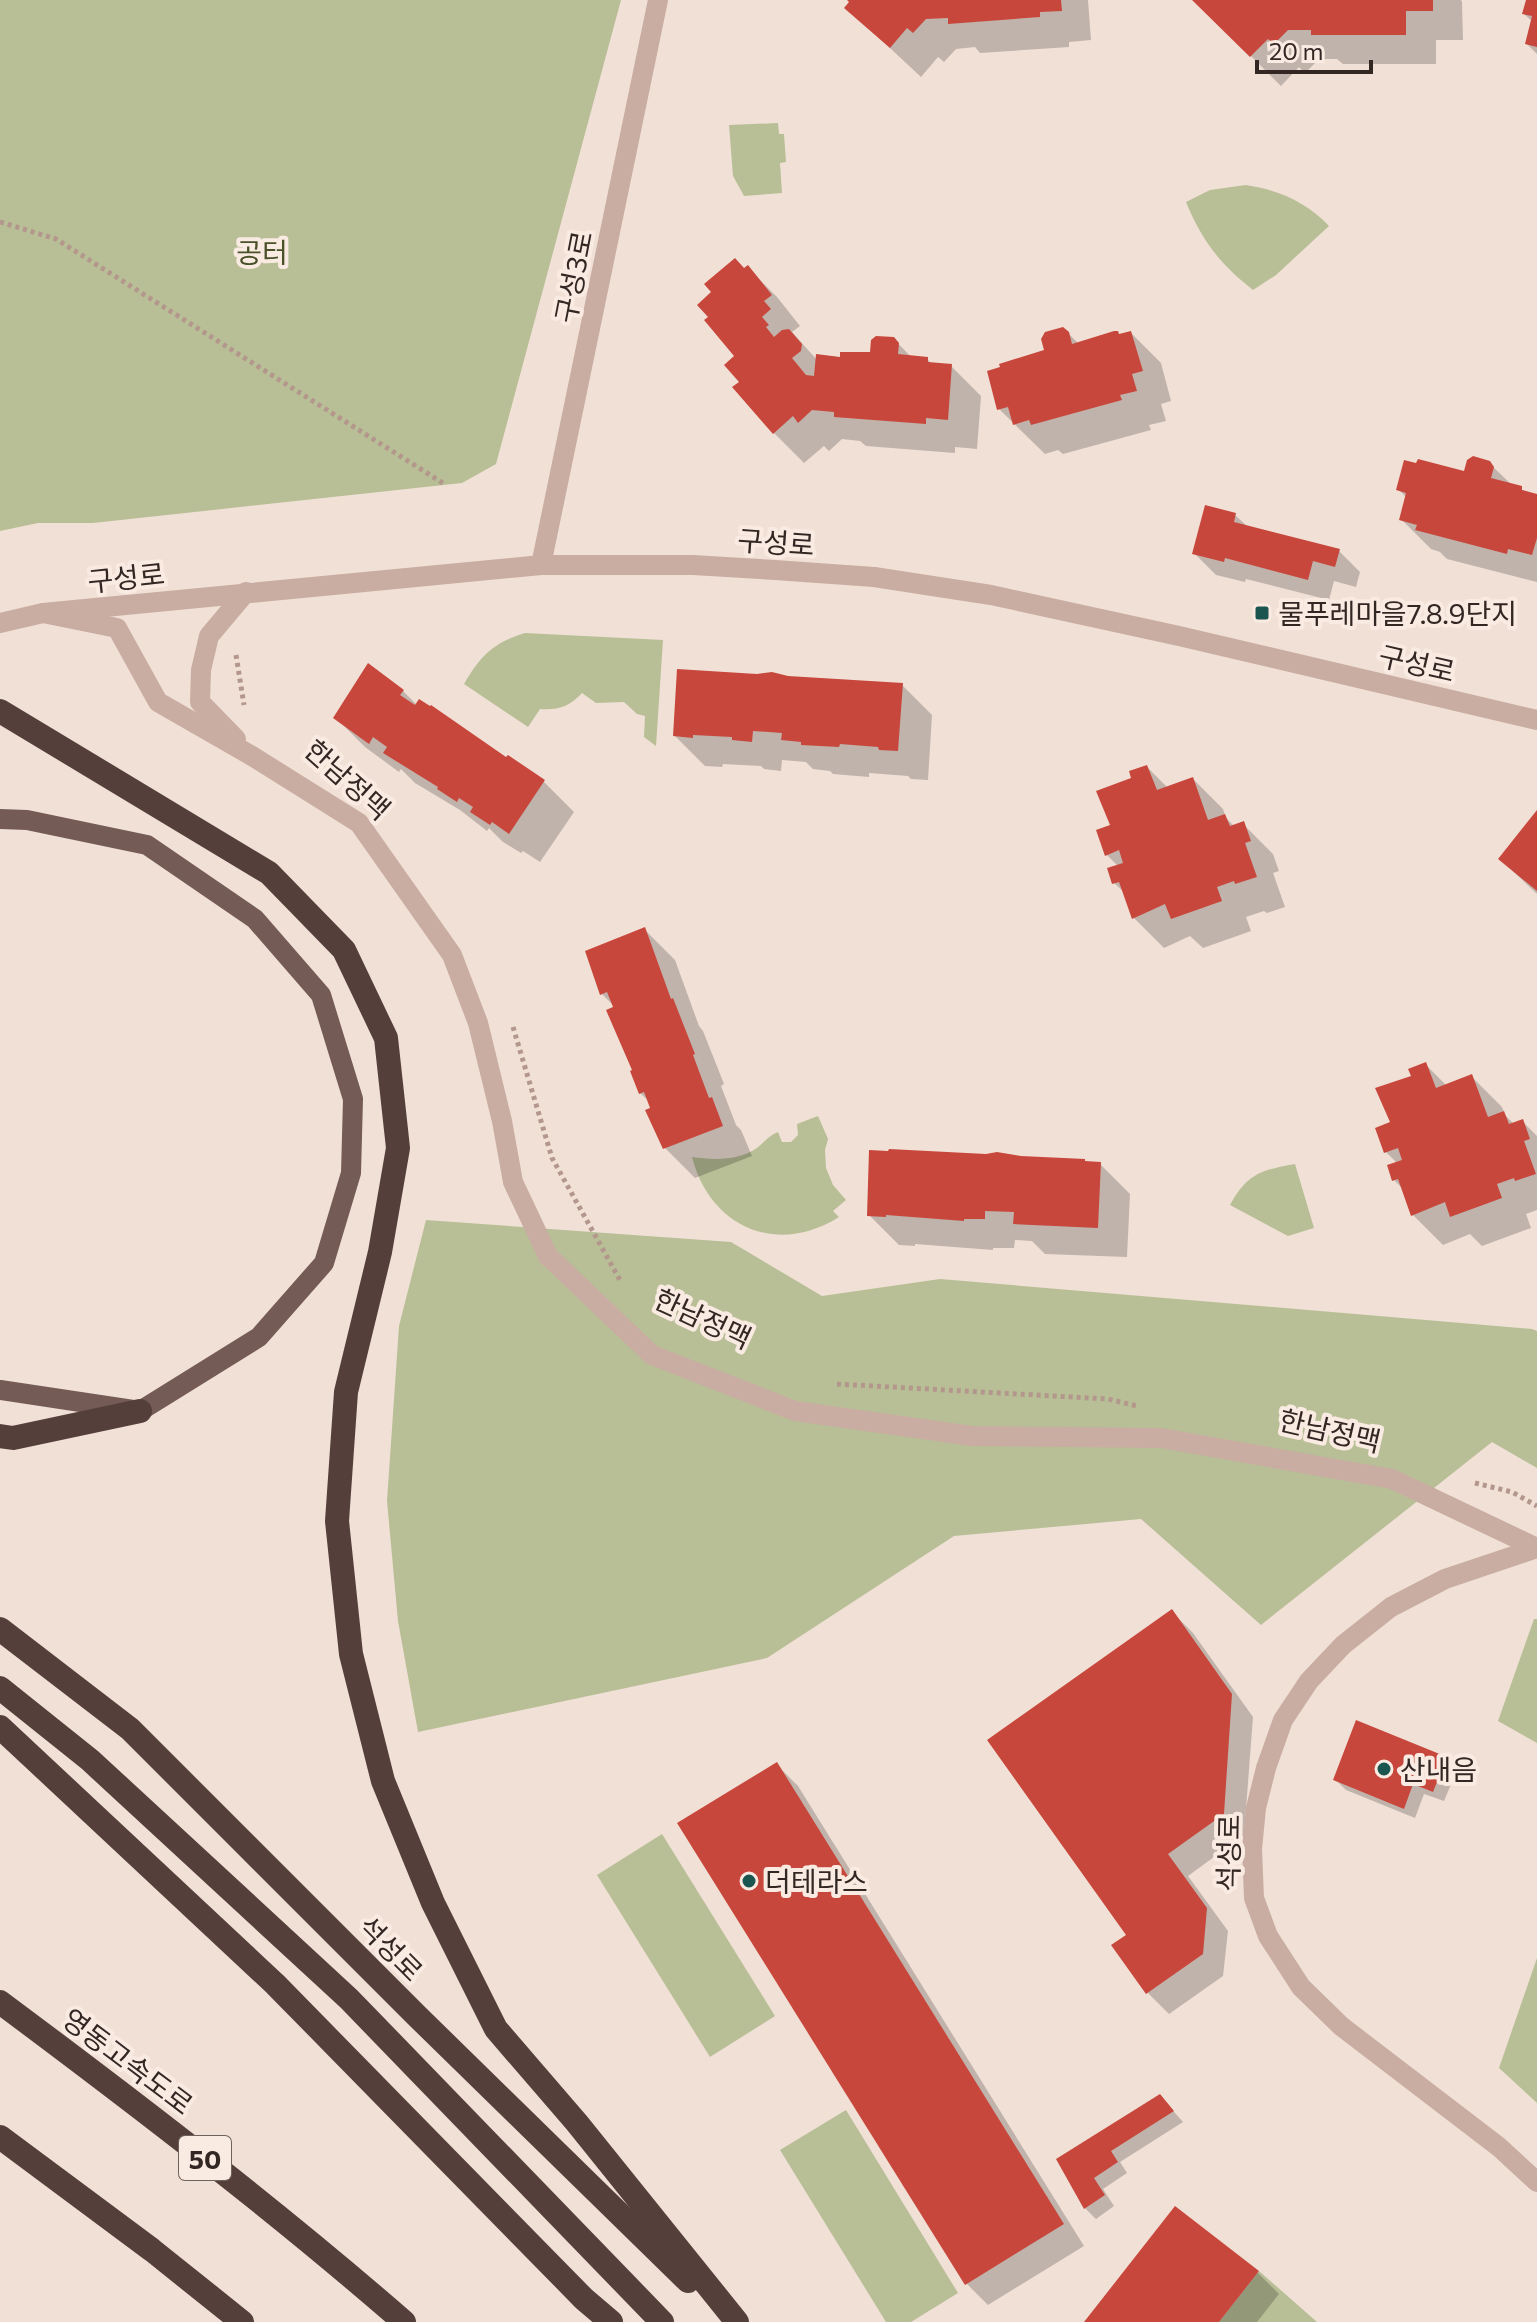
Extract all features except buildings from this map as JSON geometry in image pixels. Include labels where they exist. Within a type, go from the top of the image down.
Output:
[{"type":"highway","points":[[0,711],[269,873],[344,950],[386,1038],[398,1148],[380,1252],[346,1392],[337,1521],[351,1654],[383,1781],[433,1903],[496,2029],[577,2123],[737,2322]]},
{"type":"highway","points":[[0,1436],[13,1438],[140,1411]]},
{"type":"highway","name":"석성로","points":[[0,1629],[130,1729],[730,2322]]},
{"type":"highway","points":[[0,1688],[90,1760],[349,1999],[662,2322]]},
{"type":"highway","points":[[0,1727],[275,1984],[609,2322]]},
{"type":"highway","name":"영동고속도로","points":[[0,2002],[179,2136],[404,2322]]},
{"type":"highway","points":[[0,2137],[152,2250],[242,2322]]},
{"type":"main road","points":[[0,819],[27,820],[147,845],[255,919],[321,995],[353,1099],[351,1173],[324,1263],[259,1337],[140,1411],[0,1390]]},
{"type":"street","name":"구성3로","points":[[541,565],[658,0]]},
{"type":"street","name":"구성로","points":[[0,623],[43,613],[541,565],[693,565],[874,577],[991,595],[1537,720]]},
{"type":"street","points":[[246,592],[209,636],[201,670],[200,702],[252,756]]},
{"type":"street","points":[[43,613],[117,628],[158,702],[359,823],[452,955],[478,1023],[513,1182],[548,1256],[652,1355],[795,1411],[972,1436],[1161,1438],[1392,1479],[1537,1548]]},
{"type":"street","name":"석성로","points":[[1537,1548],[1445,1579],[1391,1607],[1343,1645],[1309,1681],[1283,1720],[1256,1808],[1252,1849],[1254,1898],[1268,1936],[1301,1987],[1341,2026],[1499,2147],[1537,2182]]},
{"type":"path","points":[[0,222],[56,239],[446,485]]},
{"type":"path","points":[[230,611],[245,712]]},
{"type":"path","name":"한남정맥","points":[[512,1025],[552,1158],[626,1291]]},
{"type":"path","points":[[828,1383],[1108,1399],[1139,1406]]},
{"type":"path","points":[[1465,1481],[1512,1492],[1537,1506]]},
{"type":"green space","name":"공터","points":[[0,0],[621,0],[496,464],[462,483],[93,523],[38,523],[0,531]]},
{"type":"green space","points":[[778,123],[779,134],[784,134],[786,162],[780,163],[782,193],[744,196],[733,176],[729,125]]},
{"type":"green space","points":[[1246,185],[1291,198],[1329,226],[1276,275],[1253,290],[1213,251],[1186,202],[1210,190]]},
{"type":"green space","points":[[525,633],[663,640],[656,746],[644,737],[645,716],[637,714],[624,702],[596,703],[582,693],[563,707],[540,709],[528,727],[464,684],[489,651]]},
{"type":"green space","points":[[818,1116],[828,1139],[826,1168],[833,1185],[846,1200],[833,1211],[839,1217],[816,1229],[793,1234],[770,1234],[749,1228],[730,1217],[714,1202],[701,1182],[692,1157],[717,1159],[742,1155],[778,1132],[782,1142],[791,1142],[798,1135],[797,1124]]},
{"type":"green space","points":[[1295,1164],[1314,1228],[1288,1236],[1230,1205],[1243,1186],[1256,1175]]},
{"type":"green space","points":[[426,1220],[731,1242],[822,1296],[940,1279],[1532,1329],[1537,1331],[1537,1468],[1492,1442],[1261,1625],[1141,1519],[954,1536],[767,1658],[418,1732],[398,1621],[387,1501],[399,1326]]},
{"type":"green space","points":[[1534,1619],[1537,1619],[1537,1743],[1498,1721]]},
{"type":"green space","points":[[662,1834],[775,2016],[710,2057],[597,1875]]},
{"type":"green space","points":[[1537,1958],[1537,2103],[1499,2068]]},
{"type":"green space","points":[[846,2110],[958,2293],[911,2322],[886,2322],[780,2150]]},
{"type":"green space","points":[[1259,2271],[1317,2322],[1219,2322]]},
{"type":"place","name":"물푸레마을7.8.9단지","points":[[1262,613]]},
{"type":"place","name":"산내음","points":[[1384,1769]]},
{"type":"place","name":"더테라스","points":[[749,1881]]}]
